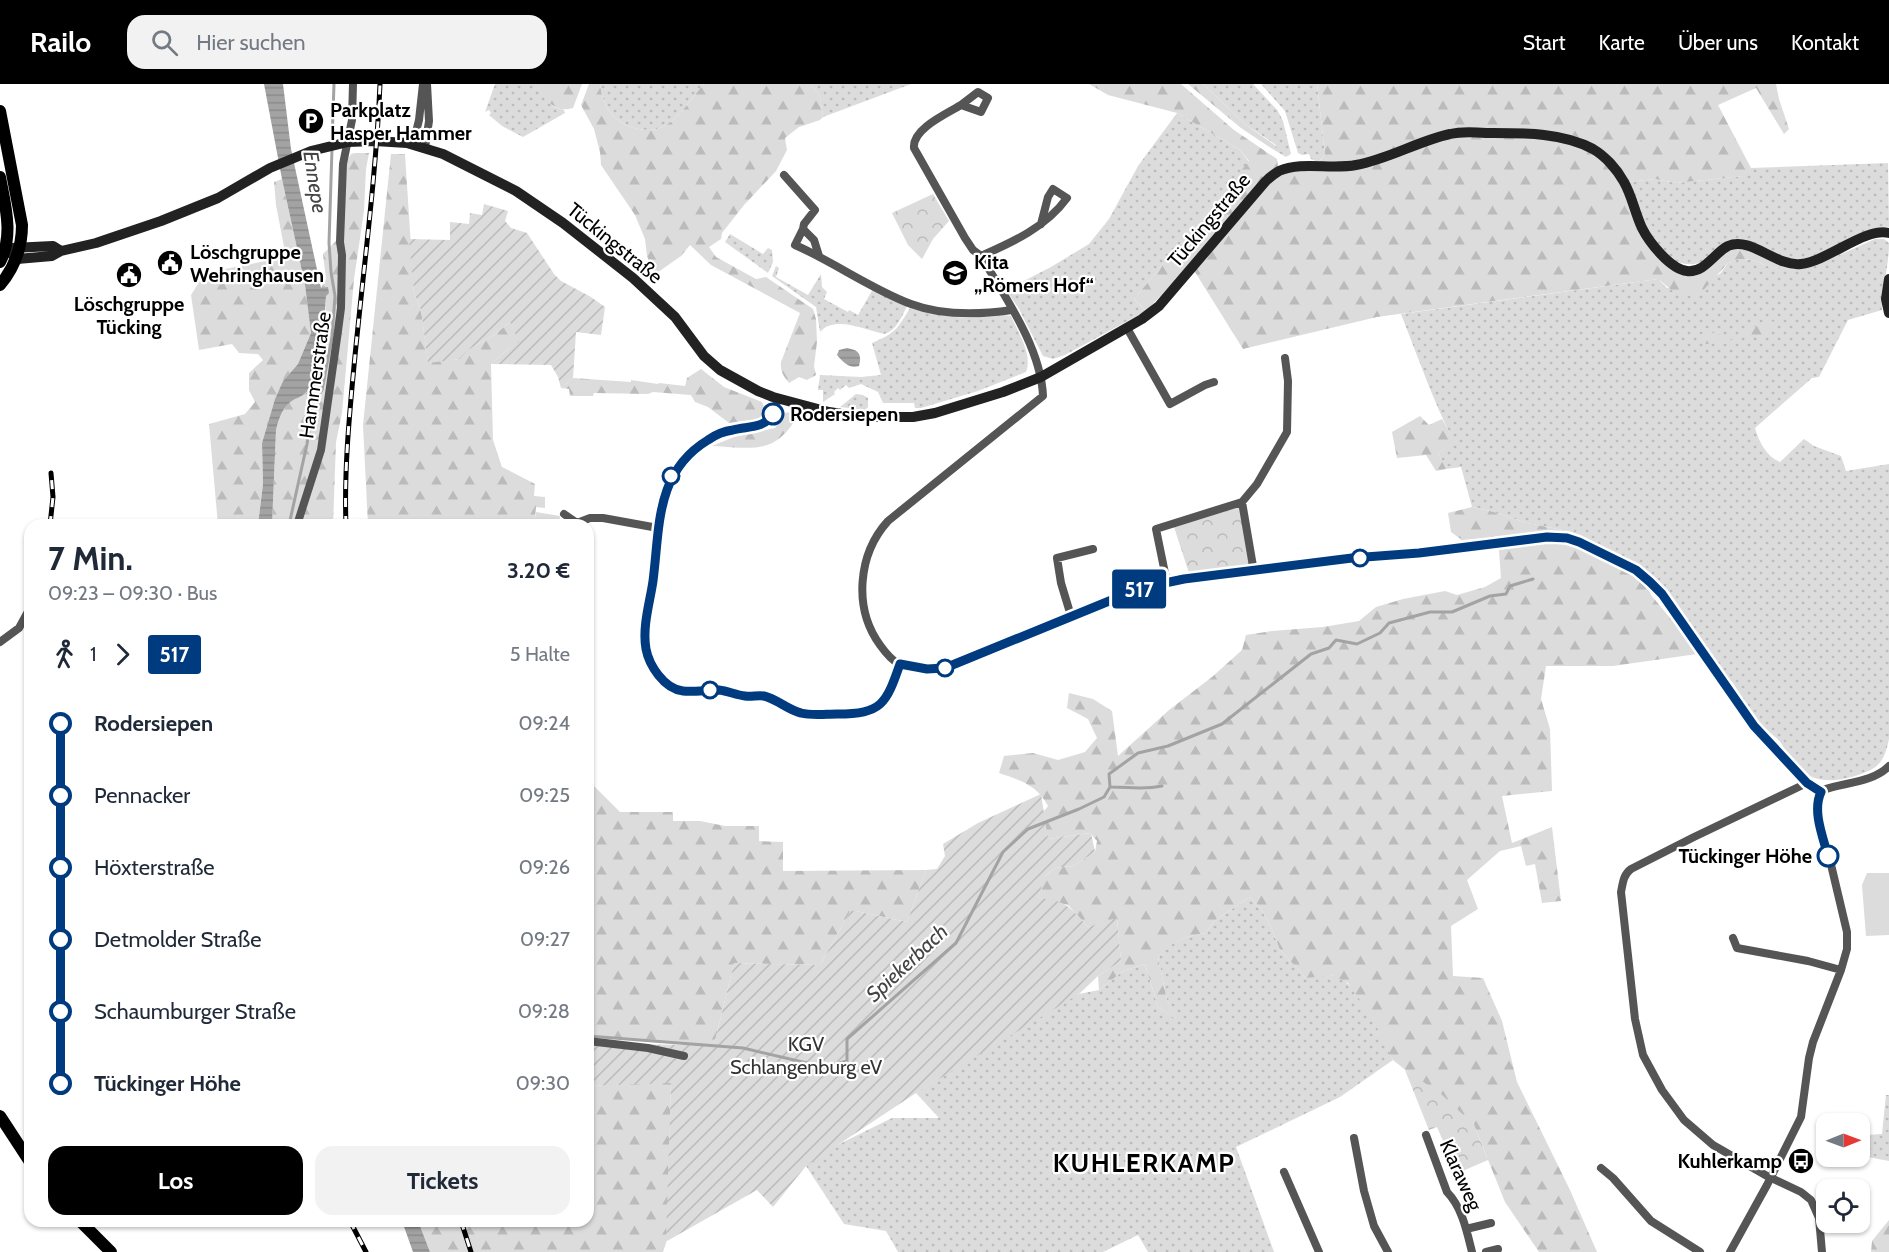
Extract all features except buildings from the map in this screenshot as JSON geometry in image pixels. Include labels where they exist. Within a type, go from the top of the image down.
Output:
[{"type":"main road","points":[[0,111],[22,225],[18,254],[11,271],[0,285]]},
{"type":"main road","points":[[0,262],[6,249],[8,225],[1,183]]},
{"type":"main road","points":[[0,1116],[24,1153]]},
{"type":"main road","points":[[86,1227],[111,1252]]},
{"type":"street","name":"Hammerstraße","points":[[299,519],[319,459],[331,390],[341,308],[344,142],[351,120],[353,84]]},
{"type":"street","points":[[413,144],[425,84]]},
{"type":"street","points":[[425,84],[429,121],[425,148]]},
{"type":"street","points":[[961,105],[918,133],[914,148],[965,238],[973,250],[981,256],[1029,342],[1043,383],[1043,396],[888,521],[878,532],[863,570],[864,606],[876,639],[892,659],[900,664],[927,669],[945,668],[1141,588],[1167,583],[1352,558],[1419,553],[1547,537],[1567,538],[1636,570],[1650,582],[1672,608],[1754,726],[1807,783],[1821,792]]},
{"type":"street","name":"Tückingstraße","points":[[6,249],[18,254],[52,256],[61,251],[96,243],[161,221],[218,198],[270,168],[311,151],[344,142],[375,141],[413,144],[477,170],[521,195],[563,223],[662,303],[704,356],[720,370],[778,399],[850,416],[883,418],[913,417],[934,413],[986,398],[1041,377],[1127,328],[1159,306],[1265,182],[1280,171],[1298,167],[1354,165],[1389,156],[1451,134],[1532,134],[1572,141],[1594,149],[1608,161],[1624,183],[1644,231],[1654,246],[1666,260],[1686,271],[1704,267],[1726,248],[1737,243],[1784,262],[1803,264],[1878,231],[1889,233]]},
{"type":"street","points":[[784,175],[815,210],[804,224],[795,245],[911,304],[960,314],[1012,310]]},
{"type":"street","points":[[981,256],[1028,233],[1041,224]]},
{"type":"street","points":[[803,229],[814,240],[819,256]]},
{"type":"street","points":[[1889,279],[1886,299],[1889,313]]},
{"type":"street","points":[[1127,328],[1170,404],[1214,382]]},
{"type":"street","points":[[1167,583],[1156,529],[1242,502],[1257,484],[1287,432],[1288,381],[1285,358]]},
{"type":"street","points":[[778,399],[773,414],[766,423],[730,430],[708,439],[689,454],[671,476],[664,493],[658,528],[645,632],[645,646],[649,660],[659,675],[673,688],[682,691],[722,690],[746,696],[763,696],[800,713],[860,714],[883,703],[900,664]]},
{"type":"street","points":[[1242,502],[1254,572]]},
{"type":"street","points":[[564,514],[571,519]]},
{"type":"street","points":[[587,519],[603,518],[658,528]]},
{"type":"street","points":[[1071,616],[1061,583],[1057,558],[1093,549]]},
{"type":"street","points":[[0,642],[19,628],[24,619]]},
{"type":"street","points":[[1730,1252],[1771,1178],[1801,1117],[1811,1050],[1848,949],[1848,940],[1818,813],[1818,800],[1821,792],[1826,789],[1864,780],[1889,766]]},
{"type":"street","points":[[1807,783],[1631,869],[1624,878],[1621,892],[1630,984],[1643,1055],[1671,1104],[1684,1120],[1713,1144],[1771,1178],[1801,1192],[1811,1200],[1818,1218],[1822,1252]]},
{"type":"street","points":[[1733,938],[1737,948],[1808,961],[1841,970]]},
{"type":"street","points":[[594,1042],[648,1048],[684,1056]]},
{"type":"street","name":"Klaraweg","points":[[1426,1135],[1447,1192],[1466,1229],[1472,1252]]},
{"type":"street","points":[[1354,1138],[1374,1226],[1388,1252]]},
{"type":"street","points":[[1601,1168],[1651,1221],[1700,1252]]},
{"type":"street","points":[[1284,1172],[1319,1252]]},
{"type":"street","name":"Klaraweg","points":[[1466,1229],[1491,1223]]},
{"type":"street","points":[[1486,1252],[1498,1249]]},
{"type":"green space","points":[[495,84],[535,84],[554,107],[564,110],[565,113],[523,137],[502,126],[489,115],[491,113],[489,110],[485,112]]},
{"type":"green space","points":[[535,84],[582,84],[573,108],[560,109],[551,104]]},
{"type":"green space","points":[[589,84],[600,84],[607,108],[617,119],[631,127],[650,130],[660,128],[672,121],[704,84],[811,84],[820,96],[823,117],[799,127],[785,138],[787,150],[776,171],[744,205],[722,233],[721,239],[709,247],[716,257],[756,279],[766,277],[813,309],[816,319],[817,342],[814,366],[816,375],[807,380],[799,377],[789,383],[782,371],[781,362],[800,313],[711,265],[690,245],[681,256],[654,275],[647,256],[645,239],[635,215],[601,165],[594,129],[581,105]]},
{"type":"green space","points":[[600,84],[704,84],[672,121],[660,128],[650,130],[631,127],[617,119],[607,108]]},
{"type":"green space","points":[[811,84],[911,84],[823,117],[820,96]]},
{"type":"green space","points":[[1089,84],[1181,84],[1234,130],[1277,159],[1278,166],[1314,167],[1325,155],[1317,84],[1776,84],[1789,129],[1784,134],[1756,88],[1718,105],[1751,168],[1744,176],[1676,183],[1655,179],[1628,182],[1639,220],[1679,269],[1678,274],[1698,275],[1724,254],[1739,249],[1787,268],[1770,267],[1752,260],[1740,259],[1728,263],[1698,296],[1679,296],[1658,279],[1377,317],[1243,349],[1195,272],[1169,287],[1146,311],[1134,299],[1249,161],[1240,150],[1177,113],[1108,95]]},
{"type":"green space","points":[[1188,84],[1203,84],[1245,124],[1276,146],[1274,150],[1241,128]]},
{"type":"green space","points":[[1203,84],[1253,84],[1278,111],[1283,121],[1291,154],[1286,157],[1274,150],[1276,145],[1245,124]]},
{"type":"green space","points":[[1261,84],[1317,84],[1325,155],[1318,162],[1311,159],[1309,154],[1298,153],[1285,111]]},
{"type":"green space","points":[[1177,113],[1240,150],[1249,162],[1134,299],[1146,311],[1065,355],[1053,359],[1043,356],[1019,309],[1006,290],[1089,244],[1109,219],[1138,166]]},
{"type":"green space","points":[[369,153],[364,211],[354,279],[342,413],[336,442],[333,519],[272,519],[276,430],[281,414],[287,405],[311,387],[316,387],[325,323],[326,295],[321,288],[326,279],[323,254],[342,235],[347,161],[351,154]]},
{"type":"green space","points":[[391,154],[405,154],[414,293],[421,310],[428,362],[460,359],[468,350],[494,335],[510,322],[520,342],[491,364],[493,440],[502,467],[535,484],[534,496],[545,497],[545,508],[536,507],[535,518],[529,519],[368,519],[363,425]]},
{"type":"green space","points":[[1888,163],[1889,227],[1868,230],[1819,254],[1795,259],[1776,255],[1746,242],[1699,263],[1681,263],[1669,257],[1651,235],[1628,182],[1655,179],[1676,183],[1743,176],[1751,168]]},
{"type":"green space","points":[[282,179],[305,285],[311,333],[298,364],[283,381],[275,399],[262,443],[263,484],[259,519],[217,519],[209,424],[245,414],[255,402],[249,390],[249,373],[263,360],[258,354],[239,353],[232,344],[199,350],[191,295],[205,273],[286,257],[274,182]]},
{"type":"green space","points":[[933,194],[949,221],[933,239],[922,259],[908,245],[892,213]]},
{"type":"green space","points":[[484,204],[508,211],[505,221],[511,228],[527,233],[561,281],[605,307],[601,335],[576,332],[573,378],[561,388],[551,365],[491,364],[519,342],[510,322],[494,335],[468,350],[460,359],[428,363],[421,310],[414,293],[409,239],[450,240],[450,222],[469,224],[470,213],[482,215]]},
{"type":"green space","points":[[730,234],[763,254],[768,248],[772,250],[773,262],[768,273],[725,242]]},
{"type":"green space","points":[[1875,239],[1884,239],[1889,243],[1882,310],[1848,320],[1819,377],[1812,378],[1755,428],[1764,448],[1780,462],[1804,439],[1814,446],[1841,456],[1846,471],[1889,464],[1889,739],[1885,754],[1875,768],[1844,779],[1825,780],[1817,779],[1801,771],[1787,755],[1782,744],[1756,722],[1733,683],[1722,674],[1717,663],[1710,657],[1667,593],[1650,578],[1563,530],[1527,523],[1472,507],[1461,467],[1446,469],[1438,453],[1454,442],[1432,395],[1401,314],[1658,279],[1667,288],[1720,274],[1728,263],[1740,259],[1752,260],[1770,267],[1815,266]]},
{"type":"green space","points":[[776,266],[779,268],[776,277],[808,295],[821,274],[822,287],[827,292],[824,299],[848,312],[849,310],[858,315],[873,289],[907,306],[895,327],[884,334],[842,324],[826,327],[820,332],[816,307],[772,276]]},
{"type":"green space","points":[[910,308],[957,317],[1011,316],[1028,358],[1026,372],[978,391],[921,408],[915,408],[914,403],[883,403],[878,392],[861,384],[849,388],[846,385],[840,390],[838,388],[835,394],[823,402],[823,390],[818,390],[820,375],[861,377],[881,375],[872,343],[895,330]]},
{"type":"green space","points":[[1775,321],[1762,336],[1745,334],[1749,328]]},
{"type":"green space","points":[[1710,332],[1733,339],[1708,344],[1701,343],[1697,335]]},
{"type":"green space","points":[[701,369],[724,387],[762,402],[764,410],[760,419],[729,423],[708,407],[695,402],[691,395],[653,392],[648,394],[594,393],[593,396],[570,396],[569,389],[561,388],[573,378],[631,382],[631,380],[685,386],[687,378]]},
{"type":"green space","points":[[856,394],[868,398],[866,410],[840,407]]},
{"type":"green space","points":[[800,411],[783,436],[764,446],[741,448],[712,446],[734,437],[775,428],[785,413]]},
{"type":"green space","points":[[1420,416],[1429,425],[1442,419],[1455,442],[1438,453],[1446,469],[1436,471],[1426,455],[1397,458],[1392,432]]},
{"type":"green space","points":[[1239,506],[1253,565],[1189,573],[1174,527]]},
{"type":"green space","points":[[1472,507],[1527,523],[1563,530],[1602,545],[1638,565],[1651,595],[1675,624],[1704,653],[1613,666],[1546,666],[1541,699],[1550,729],[1552,791],[1502,796],[1512,843],[1552,827],[1561,901],[1542,903],[1535,864],[1526,866],[1521,846],[1500,851],[1467,880],[1478,909],[1451,926],[1453,976],[1483,978],[1502,1021],[1517,1082],[1570,1190],[1597,1252],[1539,1252],[1505,1202],[1474,1125],[1393,1060],[1371,1016],[1348,983],[1332,975],[1306,978],[1280,950],[1261,909],[1250,897],[1214,921],[1206,933],[1180,940],[1158,957],[1167,1000],[1177,1020],[1158,1007],[1145,964],[1123,971],[1099,990],[1098,976],[1121,961],[1117,919],[1088,927],[1068,905],[1038,898],[1044,877],[1055,868],[1073,866],[1095,852],[1097,841],[1090,833],[1048,839],[1032,827],[1048,806],[1044,799],[1027,784],[999,773],[1004,756],[1033,753],[1058,760],[1085,752],[1097,738],[1088,719],[1067,708],[1069,693],[1093,699],[1112,711],[1118,756],[1169,710],[1212,677],[1242,650],[1246,635],[1359,621],[1376,607],[1403,599],[1445,591],[1457,595],[1485,587],[1501,578],[1498,537],[1462,540],[1451,532],[1448,513]]},
{"type":"green space","points":[[536,512],[560,516],[560,519],[529,519],[535,518]]},
{"type":"green space","points":[[594,786],[620,812],[673,812],[673,821],[700,821],[725,826],[759,826],[759,841],[783,842],[783,871],[926,870],[907,922],[851,910],[820,965],[734,963],[714,1045],[594,1036]]},
{"type":"green space","name":"KGV Schlangenburg eV","points":[[1041,794],[1048,839],[1091,833],[1095,852],[1073,866],[1055,868],[1045,876],[1038,898],[1062,903],[1088,927],[1117,918],[1121,961],[1098,976],[1079,994],[916,1093],[806,1166],[773,1207],[757,1190],[667,1241],[671,1083],[594,1086],[594,1044],[714,1045],[734,963],[820,965],[851,910],[907,922],[926,870],[937,869],[945,856],[943,844],[978,823]]},
{"type":"green space","points":[[1867,873],[1889,873],[1889,935],[1866,936],[1862,885]]},
{"type":"green space","points":[[1250,897],[1261,909],[1280,950],[1306,978],[1330,975],[1340,978],[1350,986],[1368,1010],[1393,1060],[1340,1097],[1236,1147],[1274,1252],[1148,1252],[1138,1235],[1103,1252],[898,1252],[886,1231],[844,1224],[806,1166],[815,1156],[892,1118],[939,1118],[916,1093],[1055,1005],[1079,994],[1099,990],[1123,971],[1145,964],[1158,1007],[1176,1019],[1167,1000],[1158,957],[1179,940],[1206,933],[1214,921]]},
{"type":"green space","points":[[1405,1070],[1440,1093],[1474,1125],[1488,1160],[1465,1170],[1458,1176],[1437,1127],[1429,1130]]},
{"type":"green space","points":[[671,1082],[667,1240],[663,1252],[430,1252],[420,1227],[594,1227],[594,1086]]},
{"type":"green space","points":[[1886,1095],[1889,1095],[1889,1161],[1870,1157],[1870,1135],[1882,1134]]},
{"type":"green space","points":[[1889,1220],[1889,1252],[1871,1252],[1872,1241]]},
{"type":"shaded area","points":[[264,84],[283,84],[291,149],[321,288],[328,287],[329,293],[326,296],[322,350],[316,387],[311,387],[287,405],[280,416],[276,430],[272,519],[259,519],[263,484],[262,443],[275,399],[283,381],[298,364],[311,333],[305,285]]},
{"type":"shaded area","points":[[847,348],[859,353],[859,366],[849,366],[837,355],[839,350]]},
{"type":"shaded area","points":[[404,1227],[420,1227],[430,1252],[413,1252]]},
{"type":"waterway","points":[[332,142],[334,84]]},
{"type":"waterway","name":"Ennepe","points":[[290,519],[307,444],[313,403],[322,390],[332,337],[335,296],[329,243],[332,149]]},
{"type":"waterway","name":"Spiekerbach","points":[[594,1036],[743,1048],[824,1067],[847,1061],[847,1039],[956,943],[1003,852],[1028,829],[1104,797],[1110,787],[1109,774],[1138,753],[1168,746],[1222,724],[1311,654],[1329,648],[1336,640],[1357,644],[1380,633],[1389,623],[1430,612],[1452,612],[1490,596],[1506,594],[1510,586],[1533,579]]},
{"type":"waterway","points":[[1111,787],[1162,786]]},
{"type":"railway","points":[[346,519],[349,426],[380,84]]},
{"type":"railway","points":[[51,473],[53,497],[51,519]]},
{"type":"railway","points":[[353,1227],[366,1252]]},
{"type":"railway","points":[[463,1227],[471,1252]]},
{"type":"bus line","name":"517","points":[[773,414],[770,420],[762,425],[730,430],[708,439],[689,454],[671,476],[664,493],[645,646],[649,660],[659,675],[673,688],[682,691],[722,690],[746,696],[763,696],[800,713],[860,714],[883,703],[891,692],[900,664],[927,669],[945,668],[1141,588],[1184,579],[1352,558],[1419,553],[1547,537],[1567,538],[1636,570],[1662,594],[1761,735],[1807,783],[1821,792],[1817,803],[1818,813],[1828,856]]},
{"type":"place","name":"Parkplatz Hasper Hammer","points":[[311,121]]},
{"type":"place","name":"Löschgruppe Wehringhausen","points":[[170,263]]},
{"type":"place","name":"Kita „Römers Hof“","points":[[955,273]]},
{"type":"place","name":"Löschgruppe Tücking","points":[[129,275]]},
{"type":"place","name":"Rodersiepen","points":[[773,414]]},
{"type":"place","name":"Tückinger Höhe","points":[[1828,856]]},
{"type":"place","name":"Kuhlerkamp","points":[[1801,1161]]},
{"type":"district","name":"KUHLERKAMP","points":[[1144,1163]]}]
